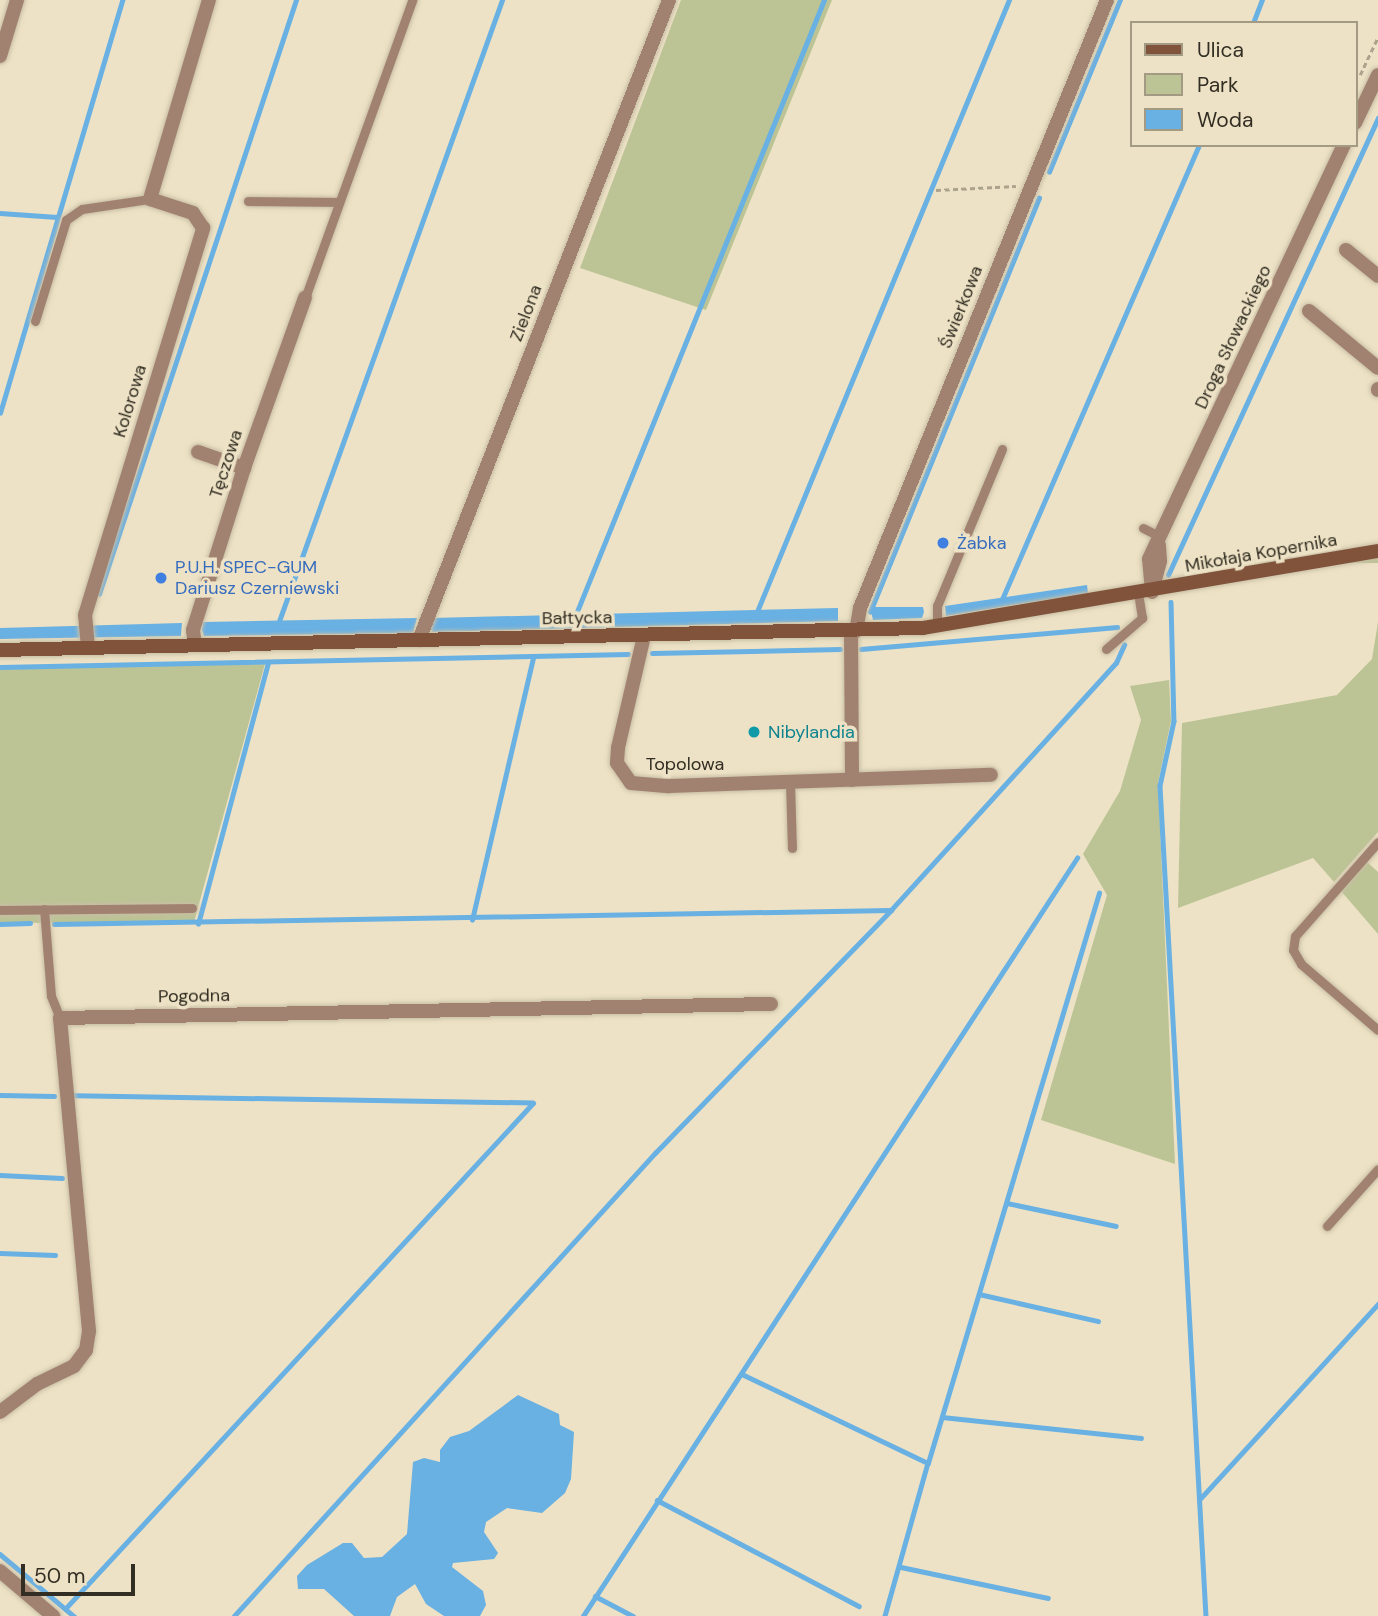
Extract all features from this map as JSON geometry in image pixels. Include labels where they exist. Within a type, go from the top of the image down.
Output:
[{"type":"main road","name":"Mikołaja Kopernika","points":[[1145,593],[1378,551]]},
{"type":"main road","name":"Bałtycka","points":[[0,650],[87,643],[195,645],[937,627],[1145,593]]},
{"type":"street","points":[[0,56],[17,0]]},
{"type":"street","points":[[150,199],[209,0]]},
{"type":"street","name":"Zielona","points":[[419,640],[669,0]]},
{"type":"street","name":"Świerkowa","points":[[854,631],[860,608],[1107,0]]},
{"type":"street","points":[[1357,118],[1378,75]]},
{"type":"street","name":"Droga Słowackiego","points":[[1145,593],[1160,561],[1160,541],[1344,147]]},
{"type":"street","name":"Kolorowa","points":[[87,643],[85,622],[203,228],[192,213],[150,199]]},
{"type":"street","points":[[1346,250],[1378,276]]},
{"type":"street","name":"Tęczowa","points":[[195,645],[193,630],[244,468],[304,298]]},
{"type":"street","points":[[1309,311],[1378,368]]},
{"type":"street","points":[[198,452],[244,468]]},
{"type":"street","points":[[852,780],[854,631]]},
{"type":"street","name":"Topolowa","points":[[645,636],[618,748],[622,775],[647,786],[991,775]]},
{"type":"street","name":"Pogodna","points":[[60,1018],[771,1004]]},
{"type":"street","points":[[0,1412],[37,1384],[74,1366],[86,1350],[89,1331],[60,1018]]},
{"type":"street","points":[[0,1571],[52,1616]]},
{"type":"lane","points":[[304,298],[412,0]]},
{"type":"lane","name":"Kolorowa","points":[[35,321],[66,220],[82,209],[150,199]]},
{"type":"lane","points":[[248,201],[339,202]]},
{"type":"lane","points":[[937,627],[937,606],[1002,449]]},
{"type":"lane","points":[[1143,528],[1160,541]]},
{"type":"lane","points":[[1106,649],[1142,618],[1145,593]]},
{"type":"lane","points":[[789,782],[792,848]]},
{"type":"lane","points":[[1376,847],[1295,936],[1293,950],[1301,964],[1378,1030]]},
{"type":"lane","points":[[0,910],[192,908]]},
{"type":"lane","points":[[44,909],[51,996],[60,1018]]},
{"type":"lane","points":[[1327,1226],[1378,1169]]},
{"type":"path","points":[[1357,82],[1378,37]]},
{"type":"path","points":[[936,190],[1014,185],[1030,188]]},
{"type":"green space","points":[[681,0],[832,0],[706,310],[580,268]]},
{"type":"green space","points":[[1207,559],[1378,559],[1378,563],[1207,563]]},
{"type":"green space","points":[[1378,622],[1378,832],[1334,882],[1313,858],[1178,908],[1182,723],[1337,695],[1372,659]]},
{"type":"green space","points":[[265,664],[194,922],[0,923],[0,669]]},
{"type":"green space","points":[[1169,680],[1171,721],[1158,783],[1175,1164],[1041,1120],[1107,895],[1083,854],[1120,791],[1141,720],[1130,686]]},
{"type":"green space","points":[[1367,862],[1378,872],[1378,934],[1341,891]]},
{"type":"water","points":[[1087,585],[1088,593],[946,616],[945,606]]},
{"type":"water","points":[[870,607],[923,607],[924,612],[922,618],[873,620]]},
{"type":"water","points":[[838,608],[838,621],[432,632],[430,626],[432,618]]},
{"type":"water","points":[[417,618],[413,633],[204,636],[202,630],[203,622]]},
{"type":"water","points":[[182,623],[181,636],[0,639],[0,628]]},
{"type":"water","points":[[518,1395],[559,1414],[560,1425],[574,1432],[571,1479],[565,1493],[542,1513],[507,1508],[486,1522],[484,1532],[498,1553],[494,1559],[453,1563],[452,1567],[483,1591],[486,1605],[480,1616],[444,1616],[426,1604],[415,1584],[397,1597],[390,1616],[354,1616],[324,1589],[298,1589],[297,1576],[307,1565],[343,1543],[352,1543],[364,1558],[382,1557],[407,1534],[413,1462],[424,1458],[440,1462],[440,1450],[450,1437],[469,1431]]},
{"type":"waterway","points":[[0,413],[122,0]]},
{"type":"waterway","points":[[99,594],[296,0]]},
{"type":"waterway","points":[[278,624],[502,0]]},
{"type":"waterway","points":[[574,619],[824,0]]},
{"type":"waterway","points":[[756,614],[1009,0]]},
{"type":"waterway","points":[[1049,172],[1120,0]]},
{"type":"waterway","points":[[1254,21],[1262,0]]},
{"type":"waterway","points":[[1168,575],[1378,118]]},
{"type":"waterway","points":[[1000,604],[1198,147]]},
{"type":"waterway","points":[[870,612],[1039,198]]},
{"type":"waterway","points":[[0,213],[57,217]]},
{"type":"waterway","points":[[1171,602],[1174,721],[1160,786],[1206,1616]]},
{"type":"waterway","points":[[861,649],[1117,627]]},
{"type":"waterway","points":[[234,1616],[655,1153],[891,910],[1116,663],[1124,645]]},
{"type":"waterway","points":[[652,653],[840,649]]},
{"type":"waterway","points":[[0,667],[628,654]]},
{"type":"waterway","points":[[472,920],[533,657]]},
{"type":"waterway","points":[[198,924],[268,662]]},
{"type":"waterway","points":[[583,1616],[1077,858]]},
{"type":"waterway","points":[[928,1463],[1099,893]]},
{"type":"waterway","points":[[54,924],[891,910]]},
{"type":"waterway","points":[[0,924],[30,923]]},
{"type":"waterway","points":[[0,1095],[54,1096]]},
{"type":"waterway","points":[[65,1609],[533,1103],[75,1096]]},
{"type":"waterway","points":[[0,1175],[62,1178]]},
{"type":"waterway","points":[[1007,1203],[1116,1226]]},
{"type":"waterway","points":[[0,1253],[55,1255]]},
{"type":"waterway","points":[[979,1294],[1098,1321]]},
{"type":"waterway","points":[[1199,1500],[1378,1304]]},
{"type":"waterway","points":[[744,1375],[928,1463],[885,1616]]},
{"type":"waterway","points":[[942,1417],[1141,1438]]},
{"type":"waterway","points":[[657,1500],[859,1606]]},
{"type":"waterway","points":[[0,1554],[74,1616]]},
{"type":"waterway","points":[[901,1567],[1048,1598]]},
{"type":"waterway","points":[[595,1596],[633,1616]]},
{"type":"place","name":"Żabka","points":[[943,543]]},
{"type":"place","name":"P.U.H. SPEC-GUM Dariusz Czerniewski","points":[[161,578]]},
{"type":"place","name":"Nibylandia","points":[[754,732]]}]
